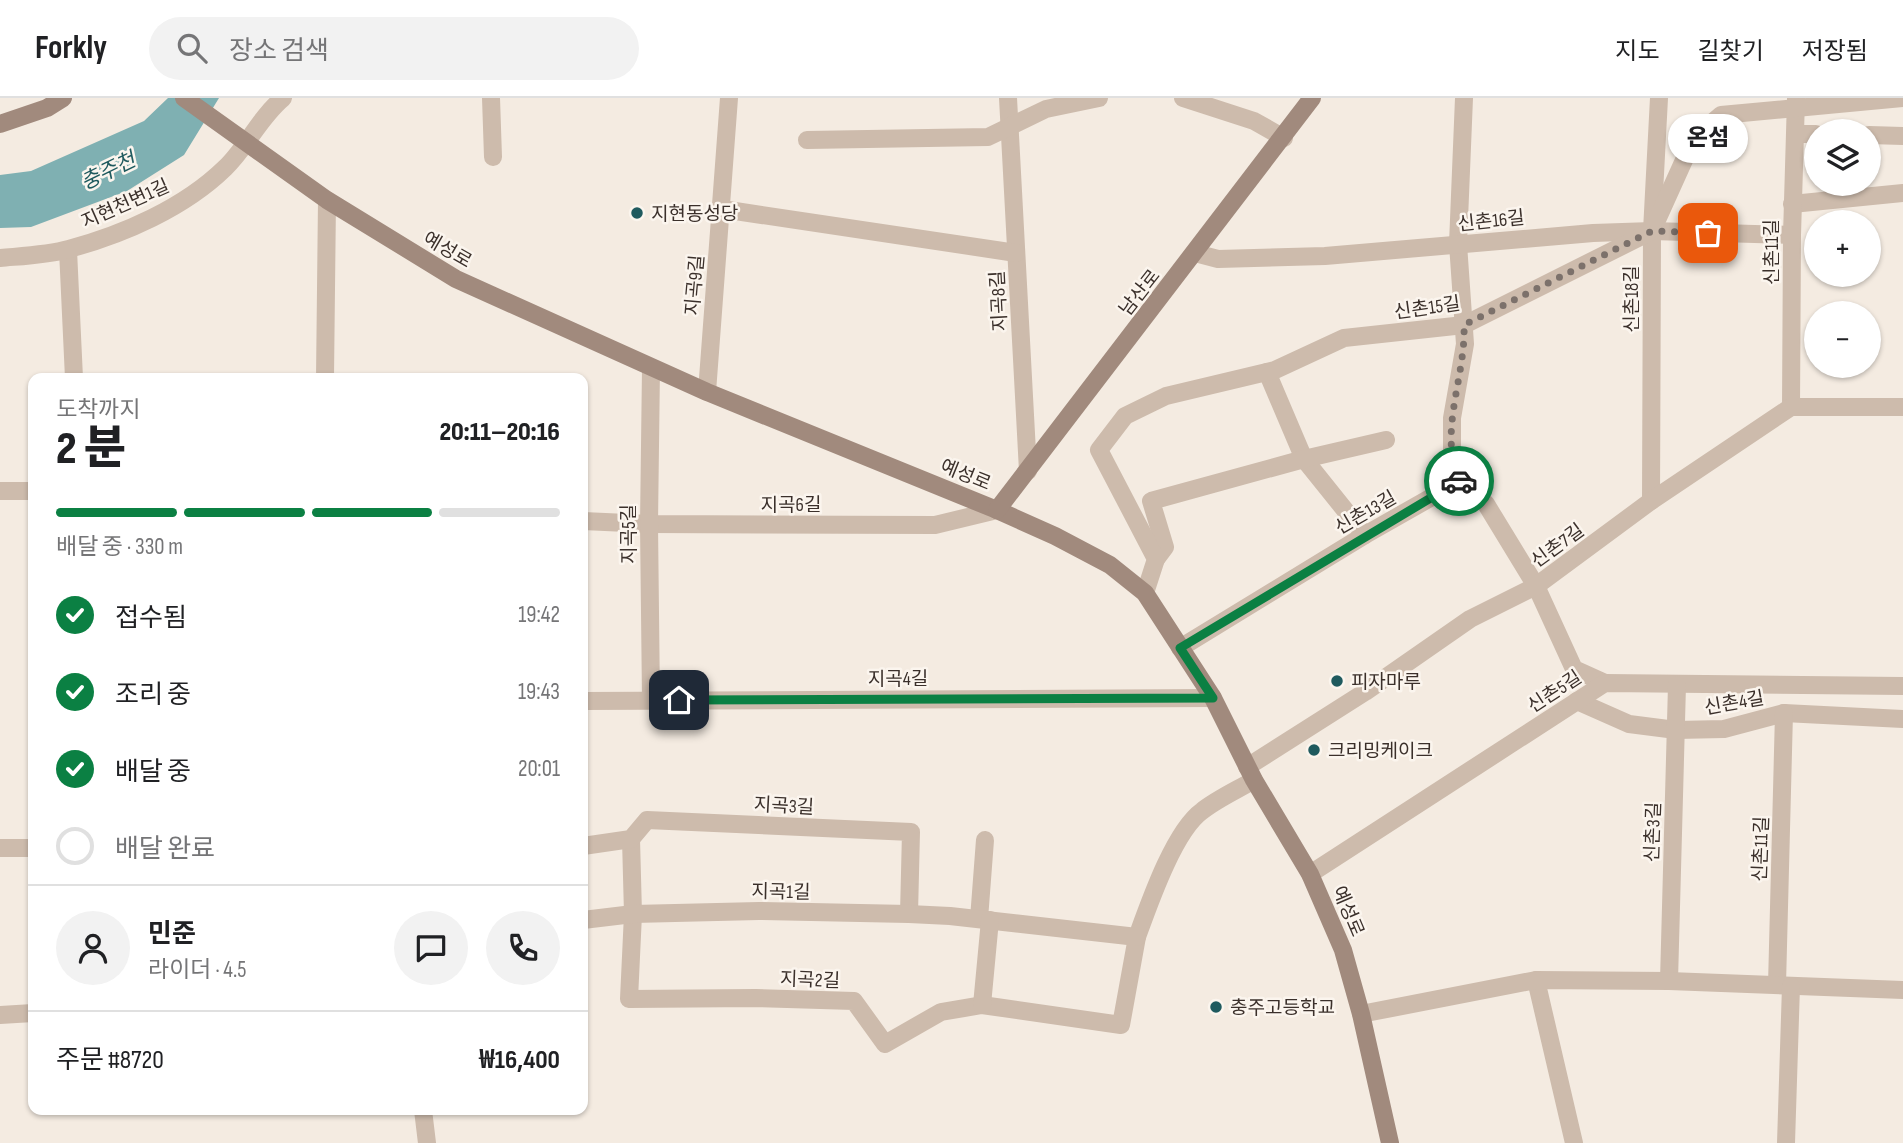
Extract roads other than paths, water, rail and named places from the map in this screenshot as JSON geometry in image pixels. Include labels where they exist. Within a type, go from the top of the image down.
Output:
[{"type":"main road","points":[[0,124],[47,108],[63,98]]},
{"type":"main road","name":"예성로","points":[[184,98],[327,201],[456,279],[651,368],[1055,536],[1110,565],[1144,593],[1213,698],[1250,773],[1310,874],[1343,950],[1361,1014],[1390,1143]]},
{"type":"main road","name":"남산로","points":[[997,510],[1312,98]]},
{"type":"street","name":"지현천변1길","points":[[0,258],[68,250],[138,224],[173,206],[226,167],[268,111],[283,98]]},
{"type":"street","points":[[491,98],[493,157]]},
{"type":"street","name":"지곡9길","points":[[707,392],[729,98]]},
{"type":"street","name":"지곡8길","points":[[1008,98],[1028,471]]},
{"type":"street","points":[[807,140],[988,137],[1046,109],[1099,98]]},
{"type":"street","points":[[1183,98],[1254,121],[1284,138]]},
{"type":"street","points":[[1464,98],[1458,244],[1465,344],[1452,418],[1452,464],[1460,481],[1486,504],[1536,586],[1574,669],[1605,683]]},
{"type":"street","name":"신촌18길","points":[[1651,501],[1652,231],[1659,98]]},
{"type":"street","points":[[1652,231],[1694,138],[1721,115],[1796,103],[1903,98]]},
{"type":"street","name":"신촌11길","points":[[1791,407],[1792,204],[1796,103]]},
{"type":"street","points":[[1796,134],[1804,134]]},
{"type":"street","points":[[1881,135],[1903,136]]},
{"type":"street","points":[[1792,204],[1903,193]]},
{"type":"street","points":[[325,373],[327,201]]},
{"type":"street","points":[[722,209],[1016,253]]},
{"type":"street","name":"신촌16길","points":[[1195,253],[1218,260],[1312,256],[1562,234],[1652,231],[1792,235]]},
{"type":"street","name":"신촌15길","points":[[1156,559],[1098,450],[1125,416],[1166,396],[1267,372],[1344,338],[1464,325],[1652,231]]},
{"type":"street","points":[[68,250],[74,373]]},
{"type":"street","name":"지곡5길","points":[[651,368],[651,700]]},
{"type":"street","points":[[1267,372],[1304,459],[1365,535]]},
{"type":"street","points":[[1791,407],[1903,407]]},
{"type":"street","name":"신촌7길","points":[[1250,773],[1470,619],[1536,586],[1651,501],[1791,407]]},
{"type":"street","points":[[1144,593],[1156,559],[1165,547],[1151,501],[1304,459],[1386,440]]},
{"type":"street","name":"신촌13길","points":[[1180,648],[1365,535],[1460,481]]},
{"type":"street","points":[[0,491],[28,491]]},
{"type":"street","name":"지곡6길","points":[[588,521],[649,524],[935,525],[997,510]]},
{"type":"street","name":"신촌5길","points":[[1310,874],[1605,683],[1903,686]]},
{"type":"street","name":"신촌3길","points":[[1669,981],[1677,685]]},
{"type":"street","name":"지곡4길","points":[[588,701],[1213,698]]},
{"type":"street","name":"신촌4길","points":[[1577,701],[1629,724],[1676,730],[1724,729],[1784,713],[1903,719]]},
{"type":"street","name":"신촌11길","points":[[1784,713],[1786,1143]]},
{"type":"street","points":[[1137,937],[1159,879],[1178,841],[1199,812],[1250,773]]},
{"type":"street","name":"지곡3길","points":[[588,845],[631,839],[647,820],[911,832],[909,914]]},
{"type":"street","points":[[631,839],[633,914]]},
{"type":"street","points":[[982,1004],[985,840]]},
{"type":"street","points":[[0,848],[28,848]]},
{"type":"street","name":"지곡1길","points":[[588,919],[633,914],[759,911],[909,914],[1137,937]]},
{"type":"street","name":"지곡2길","points":[[633,914],[629,999],[756,998],[854,1001],[886,1044],[941,1012],[982,1004],[1122,1025],[1137,937]]},
{"type":"street","points":[[1361,1014],[1536,980],[1669,981],[1903,990]]},
{"type":"street","points":[[1536,980],[1574,1143]]},
{"type":"street","points":[[0,1015],[28,1013]]},
{"type":"street","points":[[424,1115],[427,1143]]},
{"type":"water","name":"충주천","points":[[168,98],[219,98],[184,155],[127,191],[31,227],[0,228],[0,175],[31,171],[144,121]]},
{"type":"place","name":"지현동성당","points":[[637,213]]},
{"type":"place","name":"온섬","points":[[1708,233]]},
{"type":"place","name":"피자마루","points":[[1337,681]]},
{"type":"place","name":"크리밍케이크","points":[[1314,750]]},
{"type":"place","name":"충주고등학교","points":[[1216,1007]]}]
